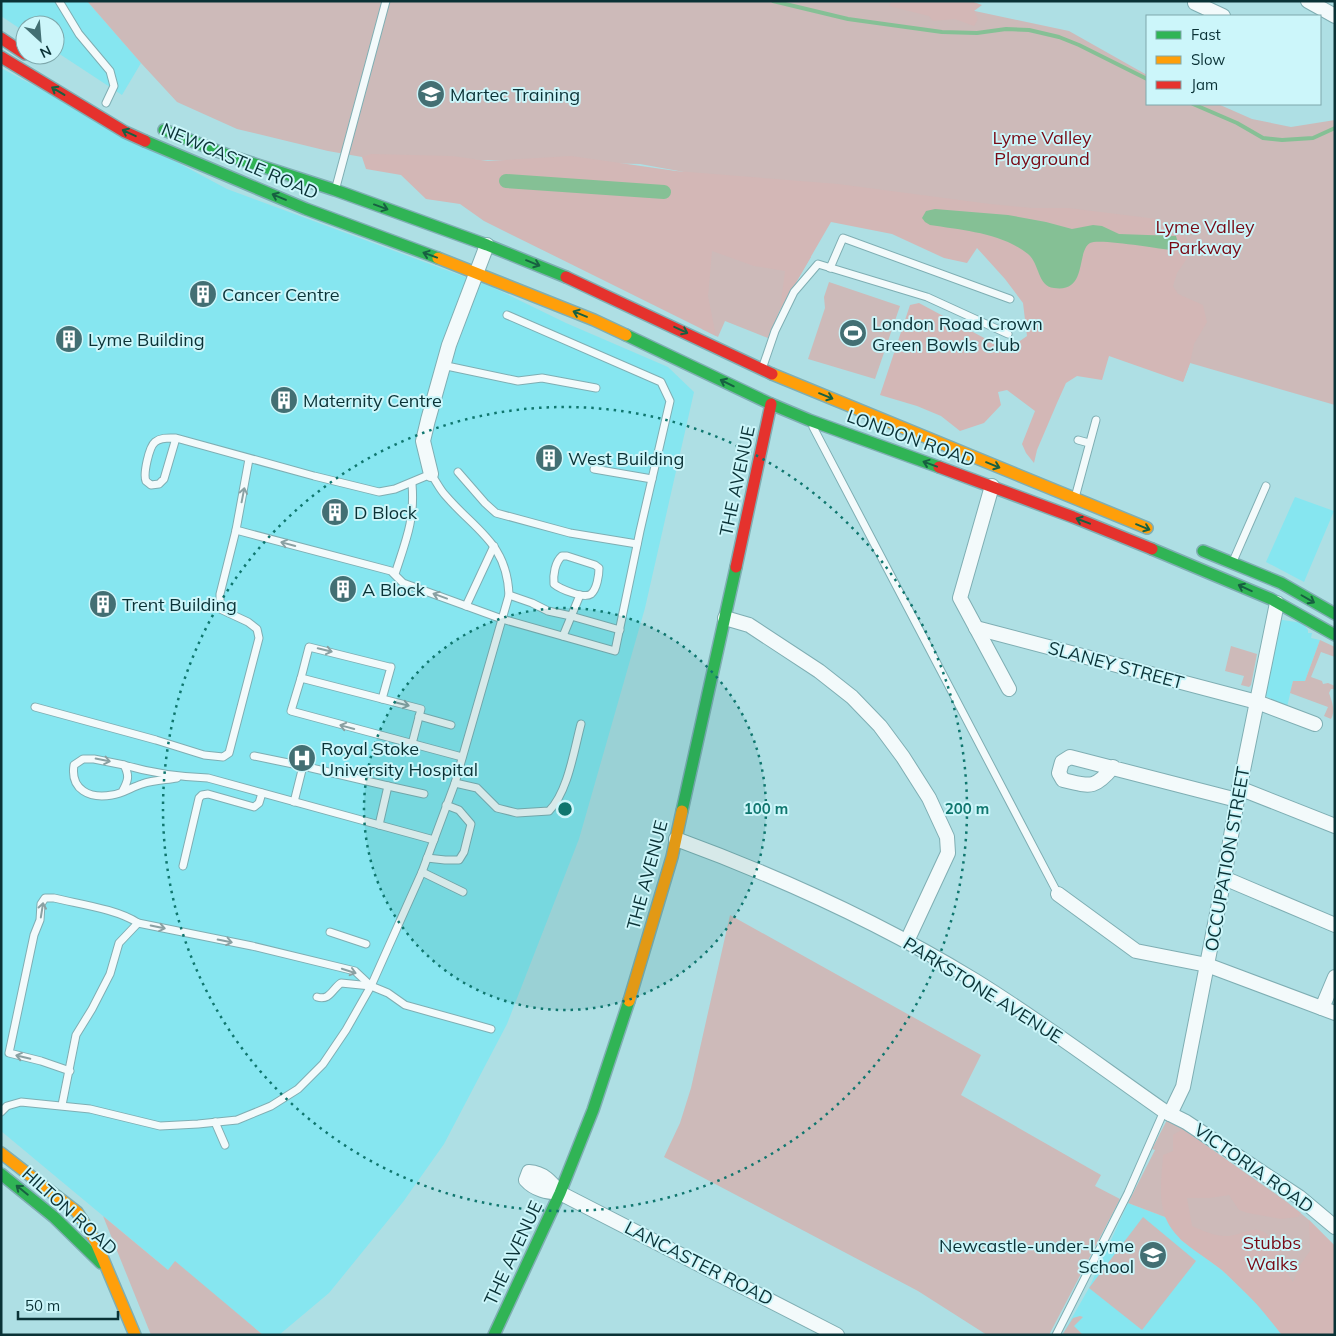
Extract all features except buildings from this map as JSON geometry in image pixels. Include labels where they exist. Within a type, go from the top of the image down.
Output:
[{"type":"main road","points":[[1,38],[15,47]]},
{"type":"main road","name":"NEWCASTLE ROAD","points":[[1,57],[125,132],[306,209],[476,272]]},
{"type":"main road","name":"NEWCASTLE ROAD","points":[[155,127],[230,156],[336,190],[488,245]]},
{"type":"main road","name":"LONDON ROAD","points":[[488,245],[565,276],[762,369],[776,391],[809,420],[992,486],[1225,578],[1277,603],[1335,635]]},
{"type":"main road","name":"LONDON ROAD","points":[[476,272],[776,391],[1074,498],[1153,531]]},
{"type":"main road","name":"THE AVENUE","points":[[494,1335],[560,1193],[593,1110],[622,1026],[676,839],[776,391]]},
{"type":"main road","points":[[1188,545],[1280,583],[1335,614]]},
{"type":"main road","name":"HILTON ROAD","points":[[1,1153],[77,1212],[95,1240],[109,1271]]},
{"type":"main road","name":"HILTON ROAD","points":[[1,1174],[54,1217],[109,1271]]},
{"type":"main road","points":[[109,1271],[135,1335]]},
{"type":"street","points":[[1196,1],[1196,3],[1221,15]]},
{"type":"street","points":[[1308,1],[1335,16]]},
{"type":"street","points":[[431,474],[422,441],[442,365],[476,272],[488,245]]},
{"type":"street","points":[[992,486],[960,598],[1009,689]]},
{"type":"street","name":"OCCUPATION STREET","points":[[1167,1113],[1183,1087],[1208,966],[1238,794],[1277,603]]},
{"type":"street","points":[[725,618],[749,625],[819,672],[852,697],[880,726],[903,757],[929,798],[947,837],[948,853],[907,941]]},
{"type":"street","name":"SLANEY STREET","points":[[976,628],[1257,702],[1315,724]]},
{"type":"street","points":[[1113,767],[1238,794],[1335,826]]},
{"type":"street","name":"PARKSTONE AVENUE","points":[[676,839],[794,888],[907,941],[975,981],[1167,1113]]},
{"type":"street","points":[[1224,878],[1335,925]]},
{"type":"street","points":[[1058,894],[1136,951],[1208,966],[1328,1011],[1335,977]]},
{"type":"street","name":"VICTORIA ROAD","points":[[1167,1113],[1186,1122],[1299,1197],[1335,1227]]},
{"type":"street","name":"LANCASTER ROAD","points":[[560,1193],[837,1335]]},
{"type":"lane","points":[[59,1],[79,34],[110,71],[114,86],[106,103]]},
{"type":"lane","points":[[336,190],[386,1]]},
{"type":"lane","points":[[830,268],[843,238],[1010,299]]},
{"type":"lane","points":[[762,369],[775,332],[794,292],[818,264],[927,297],[1008,334]]},
{"type":"lane","points":[[236,530],[391,571],[403,583],[502,619],[615,651],[670,401],[661,382],[507,315]]},
{"type":"lane","points":[[442,365],[518,381],[542,378],[596,388]]},
{"type":"lane","points":[[809,420],[1058,894]]},
{"type":"lane","points":[[1074,498],[1096,420]]},
{"type":"lane","points":[[1,1112],[7,1106],[21,1102],[90,1109],[160,1126],[215,1122],[237,1120],[271,1106],[298,1089],[322,1064],[346,1030],[371,986],[428,858],[455,782],[509,595],[509,579],[494,546],[446,496],[431,474],[395,490],[379,492],[249,459],[176,438],[162,438],[151,447],[144,476],[151,485],[160,484],[164,480],[176,438]]},
{"type":"lane","points":[[1078,440],[1089,443]]},
{"type":"lane","points":[[35,707],[204,755],[223,757],[229,753],[259,638],[257,629],[248,622],[220,609],[220,594],[236,530],[249,459]]},
{"type":"lane","points":[[594,469],[652,479]]},
{"type":"lane","points":[[458,472],[496,513],[570,533],[638,544]]},
{"type":"lane","points":[[395,574],[410,527],[414,505],[412,484]]},
{"type":"lane","points":[[1225,578],[1266,486]]},
{"type":"lane","points":[[466,606],[494,546]]},
{"type":"lane","points":[[562,556],[596,565],[599,568],[596,585],[592,593],[580,595],[559,589],[554,584],[557,564],[562,556]]},
{"type":"lane","points":[[509,595],[548,611],[620,630]]},
{"type":"lane","points":[[563,636],[580,595]]},
{"type":"lane","points":[[382,699],[391,667],[309,647],[291,712],[462,757]]},
{"type":"lane","points":[[301,678],[421,709],[412,744]]},
{"type":"lane","points":[[419,716],[451,725]]},
{"type":"lane","points":[[455,782],[477,788],[497,808],[518,813],[549,811],[556,804],[566,777],[580,724]]},
{"type":"lane","points":[[254,756],[424,794]]},
{"type":"lane","points":[[184,776],[143,784],[113,795],[104,796],[80,790],[74,783],[73,773],[74,766],[83,759],[94,759],[140,770],[208,778],[434,840]]},
{"type":"lane","points":[[122,792],[129,773],[124,765]]},
{"type":"lane","points":[[294,802],[303,766]]},
{"type":"lane","points":[[379,825],[388,786]]},
{"type":"lane","points":[[182,866],[199,798],[202,795],[208,794],[254,807],[262,793]]},
{"type":"lane","points":[[428,858],[459,860],[464,852],[471,824],[459,810],[446,805]]},
{"type":"lane","points":[[422,872],[464,892]]},
{"type":"lane","points":[[70,1071],[41,1061],[8,1053],[34,935],[40,920],[41,904],[45,898],[54,898],[118,914],[131,918],[138,923],[252,946],[355,971],[371,986]]},
{"type":"lane","points":[[62,1105],[76,1035],[110,974],[119,944],[138,923]]},
{"type":"lane","points":[[330,932],[366,944]]},
{"type":"lane","points":[[317,997],[324,999],[329,997],[341,983],[371,986],[388,993],[405,1005],[491,1029]]},
{"type":"lane","points":[[1,1100],[7,1106]]},
{"type":"lane","points":[[1056,1335],[1167,1113]]},
{"type":"lane","points":[[215,1122],[225,1145]]},
{"type":"shaded area","points":[[1,1],[87,1],[141,63],[122,95],[65,58],[65,15],[15,15],[15,25],[1,16]]},
{"type":"shaded area","name":"Royal Stoke University Hospital","points":[[1,68],[227,189],[492,287],[566,323],[668,367],[694,392],[645,608],[579,839],[507,1024],[444,1144],[403,1202],[329,1293],[279,1335],[263,1335],[175,1262],[168,1270],[1,1131]]},
{"type":"shaded area","points":[[935,209],[1008,215],[1072,229],[1093,225],[1102,226],[1119,234],[1176,236],[1178,243],[1176,249],[1173,250],[1105,242],[1090,243],[1083,254],[1077,278],[1065,288],[1054,288],[1044,283],[1032,258],[1018,247],[994,237],[930,225],[925,222],[922,218],[926,211]]},
{"type":"shaded area","points":[[1295,497],[1334,511],[1304,582],[1266,562]]},
{"type":"shaded area","points":[[1276,619],[1303,623],[1308,633],[1312,633],[1311,638],[1320,640],[1305,681],[1293,681],[1287,707],[1262,694]]},
{"type":"shaded area","name":"Newcastle-under-Lyme School","points":[[1128,1203],[1165,1217],[1181,1240],[1222,1270],[1261,1308],[1282,1335],[1062,1335],[1089,1288]]},
{"type":"green space","name":"Lyme Valley Parkway","points":[[87,1],[928,1],[1069,31],[1146,74],[1146,105],[1220,105],[1252,119],[1291,127],[1335,120],[1335,405],[1190,363],[1183,382],[1081,264],[845,201],[640,164],[362,157],[328,151],[237,129],[177,102]]},
{"type":"green space","points":[[892,1],[971,1],[982,5],[974,11],[978,19],[974,26],[955,19],[933,21],[929,16],[889,6]]},
{"type":"green space","points":[[371,154],[452,156],[488,161],[571,156],[676,171],[838,184],[990,204],[1032,208],[1068,208],[1157,219],[1172,225],[1183,235],[1189,244],[1188,257],[1177,273],[1173,286],[1178,294],[1203,305],[1207,322],[1194,344],[1183,382],[1109,356],[1102,380],[1077,376],[1066,383],[1037,450],[1034,463],[1022,444],[1035,411],[1007,390],[998,392],[1001,405],[984,423],[960,431],[941,416],[917,406],[880,395],[910,305],[919,303],[999,346],[1013,346],[1027,336],[1023,303],[1005,279],[977,248],[967,263],[944,258],[892,234],[831,222],[780,310],[785,271],[754,266],[712,251],[708,296],[716,336],[484,221],[460,204],[426,199],[401,175],[366,169],[362,157]]},
{"type":"green space","points":[[703,234],[811,257],[780,310],[768,338],[725,321],[718,337],[702,329]]},
{"type":"green space","name":"London Road Crown Green Bowls Club","points":[[829,282],[900,306],[875,379],[808,359],[825,308],[824,297]]},
{"type":"green space","points":[[1320,640],[1335,647],[1335,657],[1321,652],[1311,677],[1322,681],[1323,684],[1328,683],[1335,686],[1335,689],[1331,689],[1329,693],[1333,710],[1331,719],[1324,716],[1328,707],[1290,693],[1293,681],[1305,681]]},
{"type":"green space","points":[[1231,646],[1257,654],[1249,687],[1241,685],[1244,676],[1225,671]]},
{"type":"green space","points":[[730,915],[981,1055],[961,1095],[1101,1175],[1095,1186],[1120,1199],[1049,1335],[987,1335],[918,1291],[664,1157],[680,1123],[691,1088]]},
{"type":"green space","name":"Stubbs Walks","points":[[1168,1118],[1176,1121],[1183,1129],[1286,1201],[1309,1220],[1335,1246],[1335,1335],[1282,1335],[1261,1308],[1222,1270],[1181,1240],[1165,1217],[1128,1203],[1155,1150],[1152,1149]]},
{"type":"green space","name":"Stubbs Walks","points":[[1183,1129],[1301,1213],[1298,1217],[1281,1219],[1239,1210],[1229,1195],[1210,1198],[1187,1198],[1192,1226],[1220,1236],[1235,1235],[1252,1230],[1262,1231],[1276,1245],[1293,1282],[1300,1265],[1310,1251],[1309,1220],[1335,1246],[1335,1335],[1282,1335],[1239,1285],[1190,1247],[1169,1225],[1162,1201],[1163,1155],[1173,1151],[1173,1135]]},
{"type":"green space","points":[[103,1216],[168,1270],[175,1261],[263,1335],[151,1335]]},
{"type":"green space","points":[[1143,1217],[1196,1261],[1142,1330],[1089,1288]]},
{"type":"green space","points":[[1083,1317],[1074,1326],[1082,1334],[1062,1335],[1073,1318]]},
{"type":"waterway","points":[[773,1],[848,19],[942,32],[977,33],[1006,29],[1029,30],[1059,37],[1079,45],[1146,78]]},
{"type":"waterway","points":[[1195,105],[1237,123],[1263,138],[1282,140],[1313,138],[1335,128]]},
{"type":"waterway","points":[[506,181],[664,192]]},
{"type":"traffic: fast","points":[[164,130],[230,156],[335,190],[487,245],[566,277]]},
{"type":"traffic: fast","points":[[145,141],[306,209],[438,258]]},
{"type":"traffic: fast","points":[[626,335],[771,404],[809,420],[939,467]]},
{"type":"traffic: fast","points":[[1152,549],[1271,599],[1335,635]]},
{"type":"traffic: fast","points":[[1203,551],[1281,583],[1335,614]]},
{"type":"traffic: fast","points":[[682,811],[736,567]]},
{"type":"traffic: fast","points":[[494,1335],[560,1193],[593,1110],[629,1001]]},
{"type":"traffic: fast","points":[[1,1174],[54,1217],[101,1263]]},
{"type":"traffic: slow","points":[[438,258],[594,320],[626,335]]},
{"type":"traffic: slow","points":[[772,374],[1147,528]]},
{"type":"traffic: slow","points":[[629,1001],[672,857],[682,811]]},
{"type":"traffic: slow","points":[[1,1153],[77,1212],[95,1240],[135,1335]]},
{"type":"traffic: jam","points":[[1,38],[15,47]]},
{"type":"traffic: jam","points":[[1,57],[125,132],[145,141]]},
{"type":"traffic: jam","points":[[566,277],[772,374]]},
{"type":"traffic: jam","points":[[736,567],[771,404]]},
{"type":"traffic: jam","points":[[939,467],[1152,549]]},
{"type":"place","name":"Martec Training","points":[[431,94]]},
{"type":"place","name":"Cancer Centre","points":[[203,294]]},
{"type":"place","name":"London Road Crown Green Bowls Club","points":[[853,333]]},
{"type":"place","name":"Lyme Building","points":[[69,339]]},
{"type":"place","name":"Maternity Centre","points":[[284,400]]},
{"type":"place","name":"West Building","points":[[549,458]]},
{"type":"place","name":"D Block","points":[[335,512]]},
{"type":"place","name":"A Block","points":[[343,589]]},
{"type":"place","name":"Trent Building","points":[[103,604]]},
{"type":"place","name":"Royal Stoke University Hospital","points":[[302,758]]},
{"type":"place","name":"Newcastle-under-Lyme School","points":[[1153,1255]]},
{"type":"park label","name":"Lyme Valley Playground","points":[[1042,147]]}]
